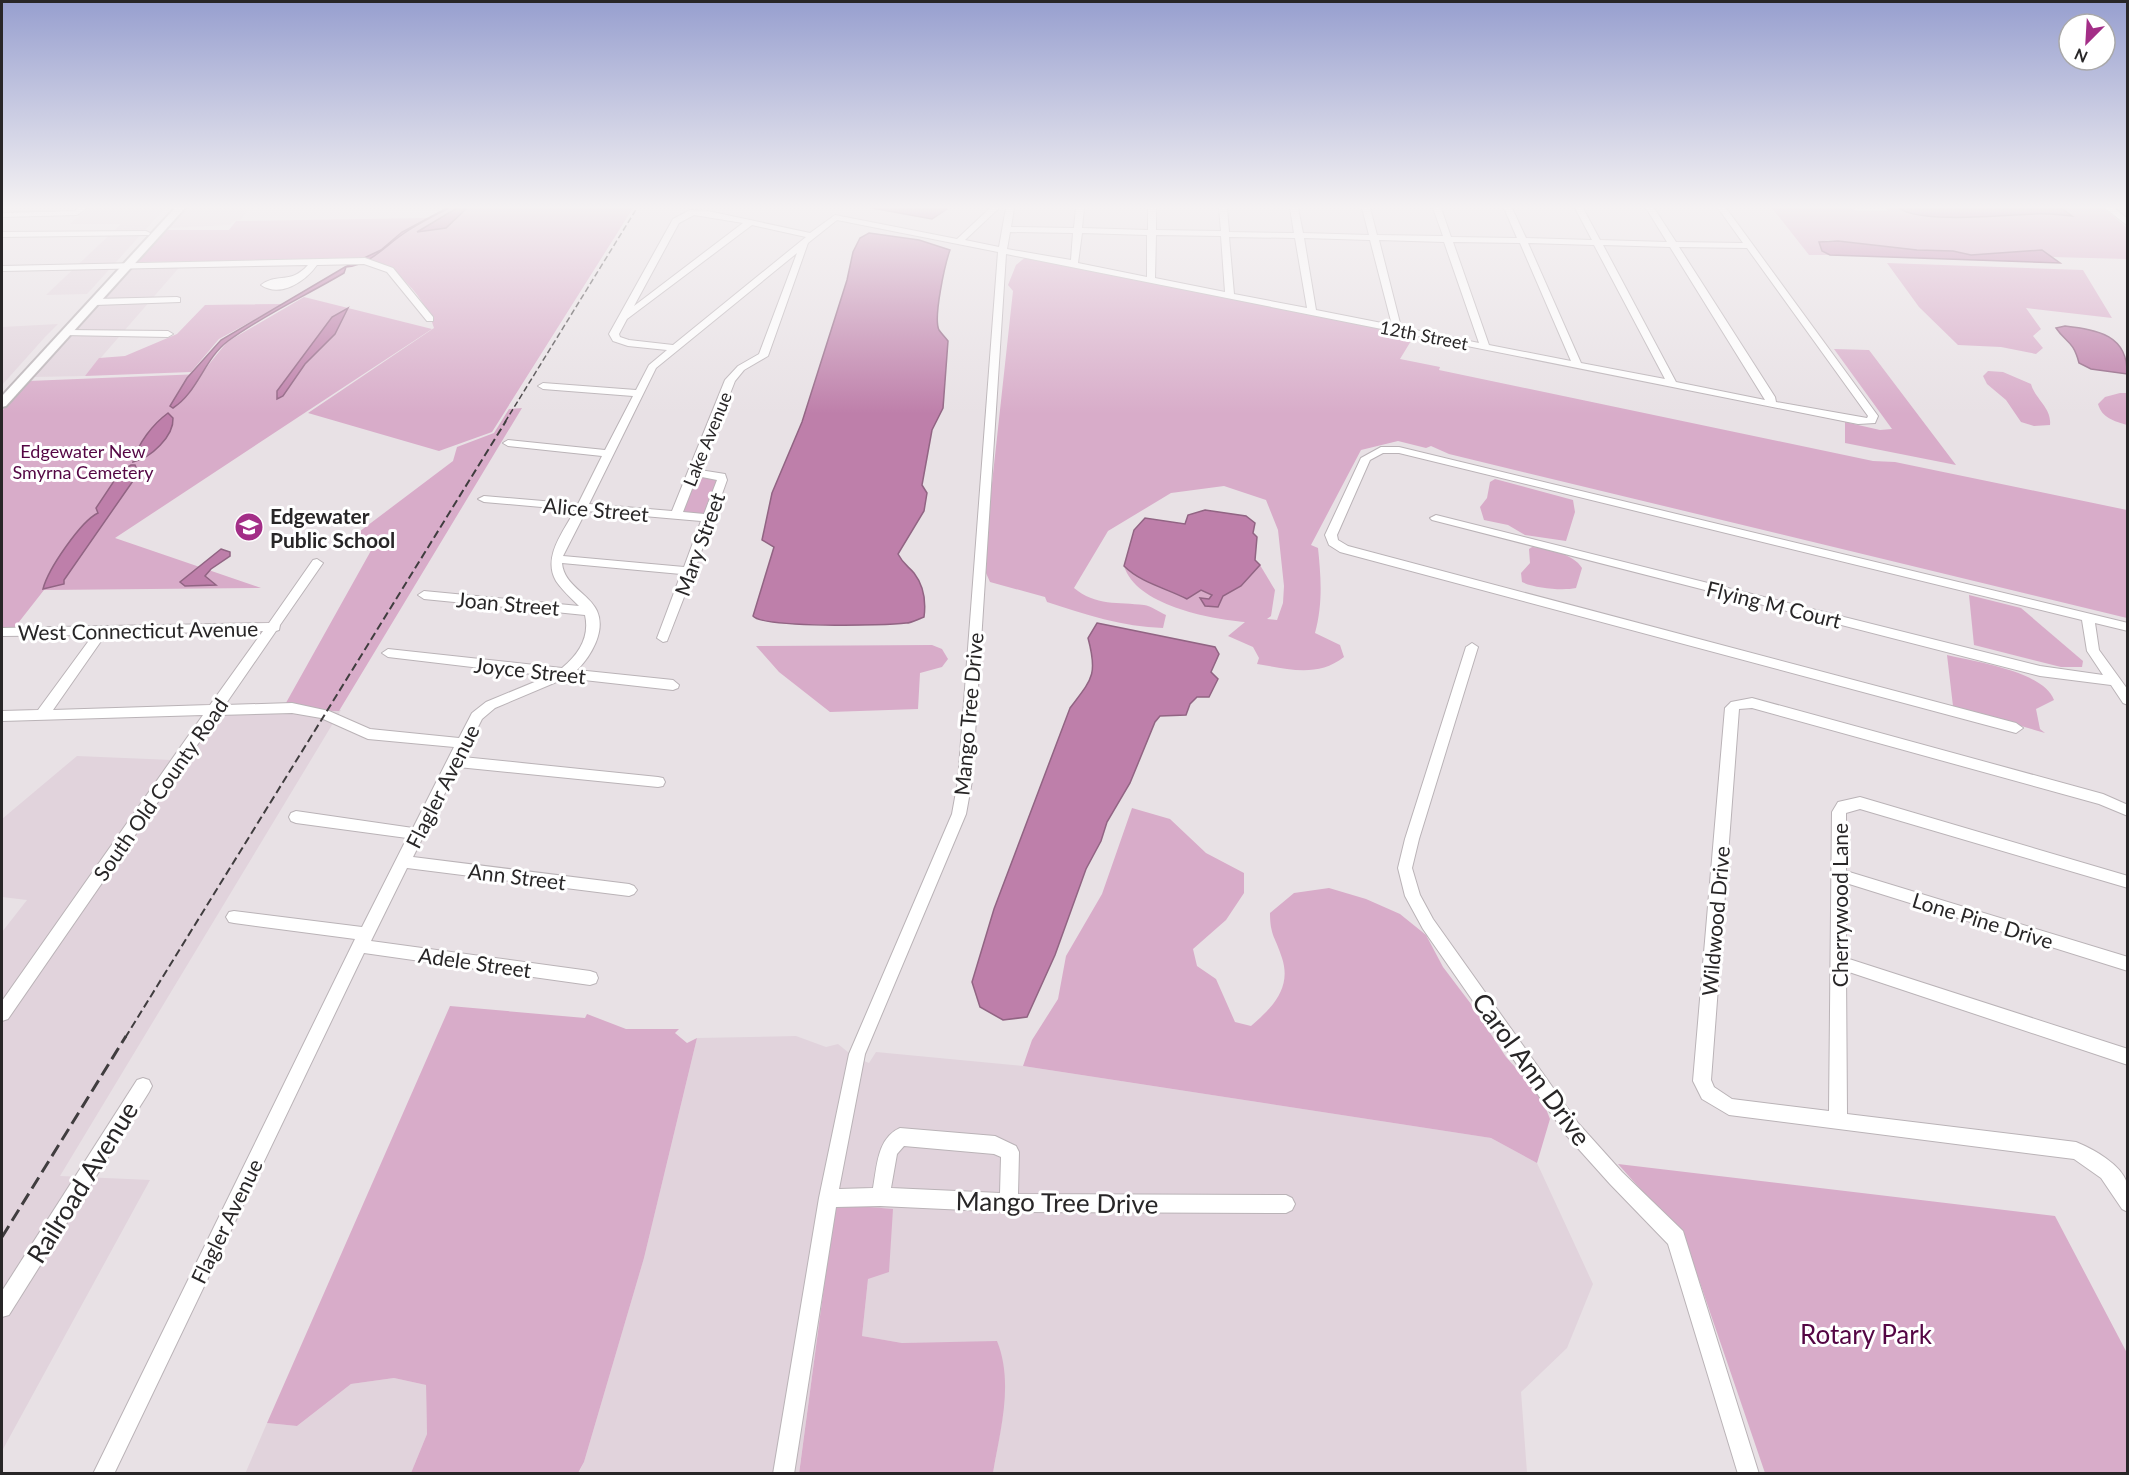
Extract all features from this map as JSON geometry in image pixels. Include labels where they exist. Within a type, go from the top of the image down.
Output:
[{"type":"main road","points":[[2,388],[49,337],[112,277]]},
{"type":"main road","points":[[2,403],[66,333],[90,300]]},
{"type":"main road","points":[[24,378],[25,371],[51,343],[49,337]]},
{"type":"street","points":[[296,279],[299,277]]},
{"type":"street","points":[[396,277],[430,319]]},
{"type":"street","points":[[645,277],[614,334],[620,341],[675,348]]},
{"type":"street","points":[[621,320],[678,277]]},
{"type":"street","points":[[591,611],[558,578],[555,570],[556,559],[638,393],[652,367],[762,277]]},
{"type":"street","name":"Lake Avenue","points":[[676,515],[730,380],[741,368],[764,356],[794,277]]},
{"type":"street","name":"Mango Tree Drive","points":[[783,1473],[828,1198],[858,1054],[959,814],[966,759],[1000,277]]},
{"type":"street","name":"12th Street","points":[[1130,277],[1858,421],[1871,421],[1873,416],[1771,277]]},
{"type":"street","points":[[1151,277],[1151,281]]},
{"type":"street","points":[[1228,277],[1230,296]]},
{"type":"street","points":[[1306,277],[1312,308],[1310,312]]},
{"type":"street","points":[[1385,277],[1397,323],[1395,329]]},
{"type":"street","points":[[1462,277],[1485,340],[1485,347]]},
{"type":"street","points":[[1538,277],[1576,359],[1576,365]]},
{"type":"street","points":[[1616,277],[1672,384]]},
{"type":"street","points":[[1694,277],[1770,397],[1771,404]]},
{"type":"street","points":[[90,300],[177,300]]},
{"type":"street","points":[[66,333],[168,334]]},
{"type":"street","points":[[543,386],[638,393]]},
{"type":"street","points":[[508,443],[609,453]]},
{"type":"street","points":[[2016,728],[1344,549],[1333,542],[1331,535],[1366,458],[1381,450],[1399,450],[2127,627]]},
{"type":"street","name":"Mary Street","points":[[663,638],[690,571],[722,480],[721,476],[694,472]]},
{"type":"street","name":"Alice Street","points":[[484,499],[709,518]]},
{"type":"street","name":"Flying M Court","points":[[1436,518],[2040,672],[2113,681]]},
{"type":"street","points":[[556,559],[690,571]]},
{"type":"street","name":"South Old County Road","points":[[2,1014],[214,710],[275,627],[317,563]]},
{"type":"street","name":"Joan Street","points":[[424,596],[591,611]]},
{"type":"street","name":"Flagler Avenue","points":[[103,1473],[363,940],[463,743],[485,708],[565,674],[581,657],[590,641],[593,625],[591,611]]},
{"type":"street","points":[[2088,617],[2093,651],[2127,700]]},
{"type":"street","name":"West Connecticut Avenue","points":[[2,632],[275,627]]},
{"type":"street","points":[[42,715],[103,630]]},
{"type":"street","name":"Carol Ann Drive","points":[[1472,647],[1405,868],[1413,896],[1428,924],[1572,1129],[1616,1178],[1677,1238],[1749,1473]]},
{"type":"street","name":"Joyce Street","points":[[388,653],[673,685]]},
{"type":"street","name":"Wildwood Drive","points":[[2127,811],[2103,800],[1752,703],[1741,703],[1732,708],[1702,1081],[1708,1093],[1730,1107],[2076,1151],[2108,1170],[2119,1184],[2127,1203]]},
{"type":"street","points":[[2,716],[300,709],[324,714],[368,734],[463,743]]},
{"type":"street","points":[[455,761],[658,782]]},
{"type":"street","name":"Cherrywood Lane","points":[[1838,1122],[1839,812],[1843,806],[1860,803],[2127,882]]},
{"type":"street","points":[[296,817],[418,834]]},
{"type":"street","name":"Ann Street","points":[[404,862],[629,890]]},
{"type":"street","name":"Lone Pine Drive","points":[[1839,875],[2127,964]]},
{"type":"street","name":"Adele Street","points":[[234,917],[590,978]]},
{"type":"street","points":[[1839,962],[2127,1057]]},
{"type":"street","name":"Railroad Avenue","points":[[2,1308],[143,1086]]},
{"type":"street","points":[[880,1197],[889,1150],[900,1137],[995,1145],[1010,1152],[1009,1203]]},
{"type":"street","name":"Mango Tree Drive","points":[[828,1198],[880,1197],[1009,1203],[1286,1204]]},
{"type":"shaded area","points":[[65,277],[103,277],[87,294],[46,295]]},
{"type":"shaded area","points":[[123,277],[171,277],[85,376],[33,377]]},
{"type":"shaded area","points":[[328,277],[337,277],[270,314],[228,341],[213,357],[182,401],[173,408],[170,406],[187,378],[221,340]]},
{"type":"shaded area","points":[[848,277],[943,277],[937,314],[939,330],[948,341],[943,408],[932,430],[922,485],[927,493],[924,511],[898,554],[920,583],[925,606],[924,617],[908,623],[875,625],[800,624],[761,620],[753,616],[774,547],[762,540],[772,493],[802,422]]},
{"type":"shaded area","points":[[348,308],[335,334],[305,364],[283,396],[277,399],[277,391],[332,317]]},
{"type":"shaded area","points":[[58,324],[45,337],[2,385],[2,327]]},
{"type":"shaded area","points":[[2065,326],[2099,333],[2117,343],[2126,361],[2127,374],[2091,369],[2079,363],[2072,346],[2056,328]]},
{"type":"shaded area","points":[[168,413],[173,418],[166,439],[147,456],[133,462],[147,434]]},
{"type":"shaded area","points":[[135,465],[138,472],[135,478],[64,580],[64,584],[43,589],[51,570],[66,546],[83,525],[98,513],[96,508],[120,472]]},
{"type":"shaded area","points":[[1205,510],[1246,516],[1255,523],[1253,533],[1257,537],[1255,560],[1260,565],[1241,586],[1223,596],[1218,607],[1205,606],[1200,598],[1209,599],[1212,595],[1201,590],[1187,599],[1146,581],[1124,566],[1134,530],[1145,518],[1185,524],[1188,515]]},
{"type":"shaded area","points":[[221,549],[230,552],[230,556],[205,576],[216,585],[185,586],[180,582]]},
{"type":"shaded area","points":[[1097,623],[1215,647],[1219,654],[1211,672],[1218,679],[1209,697],[1197,697],[1190,704],[1186,715],[1160,716],[1155,722],[1130,783],[1107,822],[1101,841],[1086,869],[1055,955],[1027,1017],[1003,1020],[980,1007],[972,982],[994,909],[1070,708],[1084,690],[1091,676],[1092,660],[1088,638]]},
{"type":"shaded area","points":[[210,709],[341,710],[60,1176],[150,1180],[2,1451],[2,932],[27,900],[2,897],[2,819],[77,756],[172,760]]},
{"type":"shaded area","points":[[796,1036],[826,1047],[838,1044],[854,1057],[869,1063],[876,1052],[1023,1066],[1491,1138],[1537,1163],[1593,1284],[1567,1348],[1521,1392],[1527,1473],[993,1473],[1003,1415],[997,1342],[902,1343],[862,1336],[868,1279],[893,1209],[835,1205],[799,1473],[578,1474],[584,1462],[644,1258],[697,1038]]},
{"type":"shaded area","points":[[394,1378],[426,1385],[427,1434],[411,1473],[245,1474],[267,1423],[297,1426],[351,1384]]},
{"type":"green space","points":[[400,277],[590,277],[492,432],[439,451],[308,413],[434,328],[424,306]]},
{"type":"green space","points":[[1011,277],[1132,277],[1414,336],[1400,359],[1440,367],[1439,370],[1873,461],[1895,462],[2127,510],[2127,618],[1449,454],[1431,446],[1426,448],[1398,441],[1361,450],[1311,545],[1318,548],[1320,580],[1319,612],[1315,633],[1340,645],[1344,657],[1334,664],[1313,670],[1291,670],[1257,664],[1259,658],[1253,647],[1228,636],[1245,622],[1176,608],[1143,591],[1131,579],[1124,566],[1146,581],[1187,599],[1200,589],[1213,595],[1209,599],[1200,598],[1205,605],[1241,586],[1260,565],[1275,590],[1271,616],[1267,619],[1277,620],[1283,603],[1284,586],[1278,530],[1266,500],[1224,486],[1171,493],[1108,531],[1074,588],[1090,598],[1152,608],[1166,615],[1163,628],[1118,622],[1089,615],[1047,602],[1045,597],[990,582],[986,573],[987,529],[1013,291],[1008,285]]},
{"type":"green space","points":[[1897,277],[2087,277],[2112,318],[2026,308],[2041,329],[2033,336],[2043,348],[2036,354],[2001,347],[1958,345],[1919,307]]},
{"type":"green space","name":"Edgewater New Smyrna Cemetery","points":[[304,297],[432,329],[115,538],[261,588],[44,590],[15,627],[2,627],[2,411],[28,381],[201,374],[227,342]]},
{"type":"green space","points":[[283,304],[219,339],[191,372],[85,376],[99,358],[125,356],[177,334],[205,305]]},
{"type":"green space","points":[[1834,349],[1869,350],[1956,465],[1845,443],[1845,422],[1880,430],[1892,429]]},
{"type":"green space","points":[[1988,371],[2003,372],[2031,384],[2046,409],[2050,425],[2034,426],[2021,422],[2006,400],[1987,384],[1983,376]]},
{"type":"green space","points":[[2127,393],[2127,425],[2106,416],[2098,404],[2105,397]]},
{"type":"green space","points":[[522,408],[339,711],[282,710],[373,547],[339,547],[453,461],[457,447],[494,433],[509,409]]},
{"type":"green space","points":[[708,475],[718,478],[708,512],[702,515],[681,512],[694,480]]},
{"type":"green space","points":[[1495,479],[1573,500],[1575,512],[1566,541],[1525,535],[1508,525],[1484,520],[1480,507],[1487,498],[1490,482]]},
{"type":"green space","points":[[1532,547],[1560,553],[1578,563],[1582,568],[1576,588],[1548,588],[1522,582],[1521,573],[1530,563],[1529,549]]},
{"type":"green space","points":[[1969,595],[2021,608],[2083,661],[2082,667],[2061,667],[1974,645]]},
{"type":"green space","points":[[932,645],[942,649],[948,659],[942,667],[920,673],[918,709],[830,712],[779,672],[756,646]]},
{"type":"green space","points":[[1947,655],[2007,669],[2037,682],[2054,700],[2036,709],[2040,729],[2045,733],[1953,706]]},
{"type":"green space","points":[[1132,808],[1170,819],[1206,853],[1244,873],[1244,893],[1226,920],[1193,949],[1197,966],[1216,979],[1235,1022],[1251,1026],[1273,1004],[1282,988],[1284,969],[1272,932],[1270,913],[1294,893],[1329,888],[1366,899],[1400,914],[1426,935],[1443,967],[1506,1057],[1541,1096],[1550,1119],[1537,1163],[1491,1138],[1023,1066],[1032,1040],[1058,999],[1066,956],[1102,894]]},
{"type":"green space","points":[[450,1006],[585,1018],[587,1014],[626,1029],[679,1029],[675,1033],[687,1043],[697,1038],[644,1258],[584,1462],[578,1473],[411,1473],[427,1434],[426,1385],[394,1378],[351,1384],[297,1426],[267,1423]]},
{"type":"green space","name":"Rotary Park","points":[[1618,1164],[2055,1216],[2127,1353],[2127,1473],[1765,1473],[1685,1239]]},
{"type":"green space","points":[[835,1204],[893,1209],[889,1272],[868,1279],[862,1336],[902,1343],[997,1341],[1005,1373],[1005,1390],[1002,1424],[993,1473],[799,1474]]},
{"type":"railway","points":[[505,422],[595,277]]},
{"type":"railway","points":[[125,1038],[506,421]]},
{"type":"railway","points":[[2,1237],[126,1036]]},
{"type":"place","name":"Edgewater Public School","points":[[249,527]]}]
